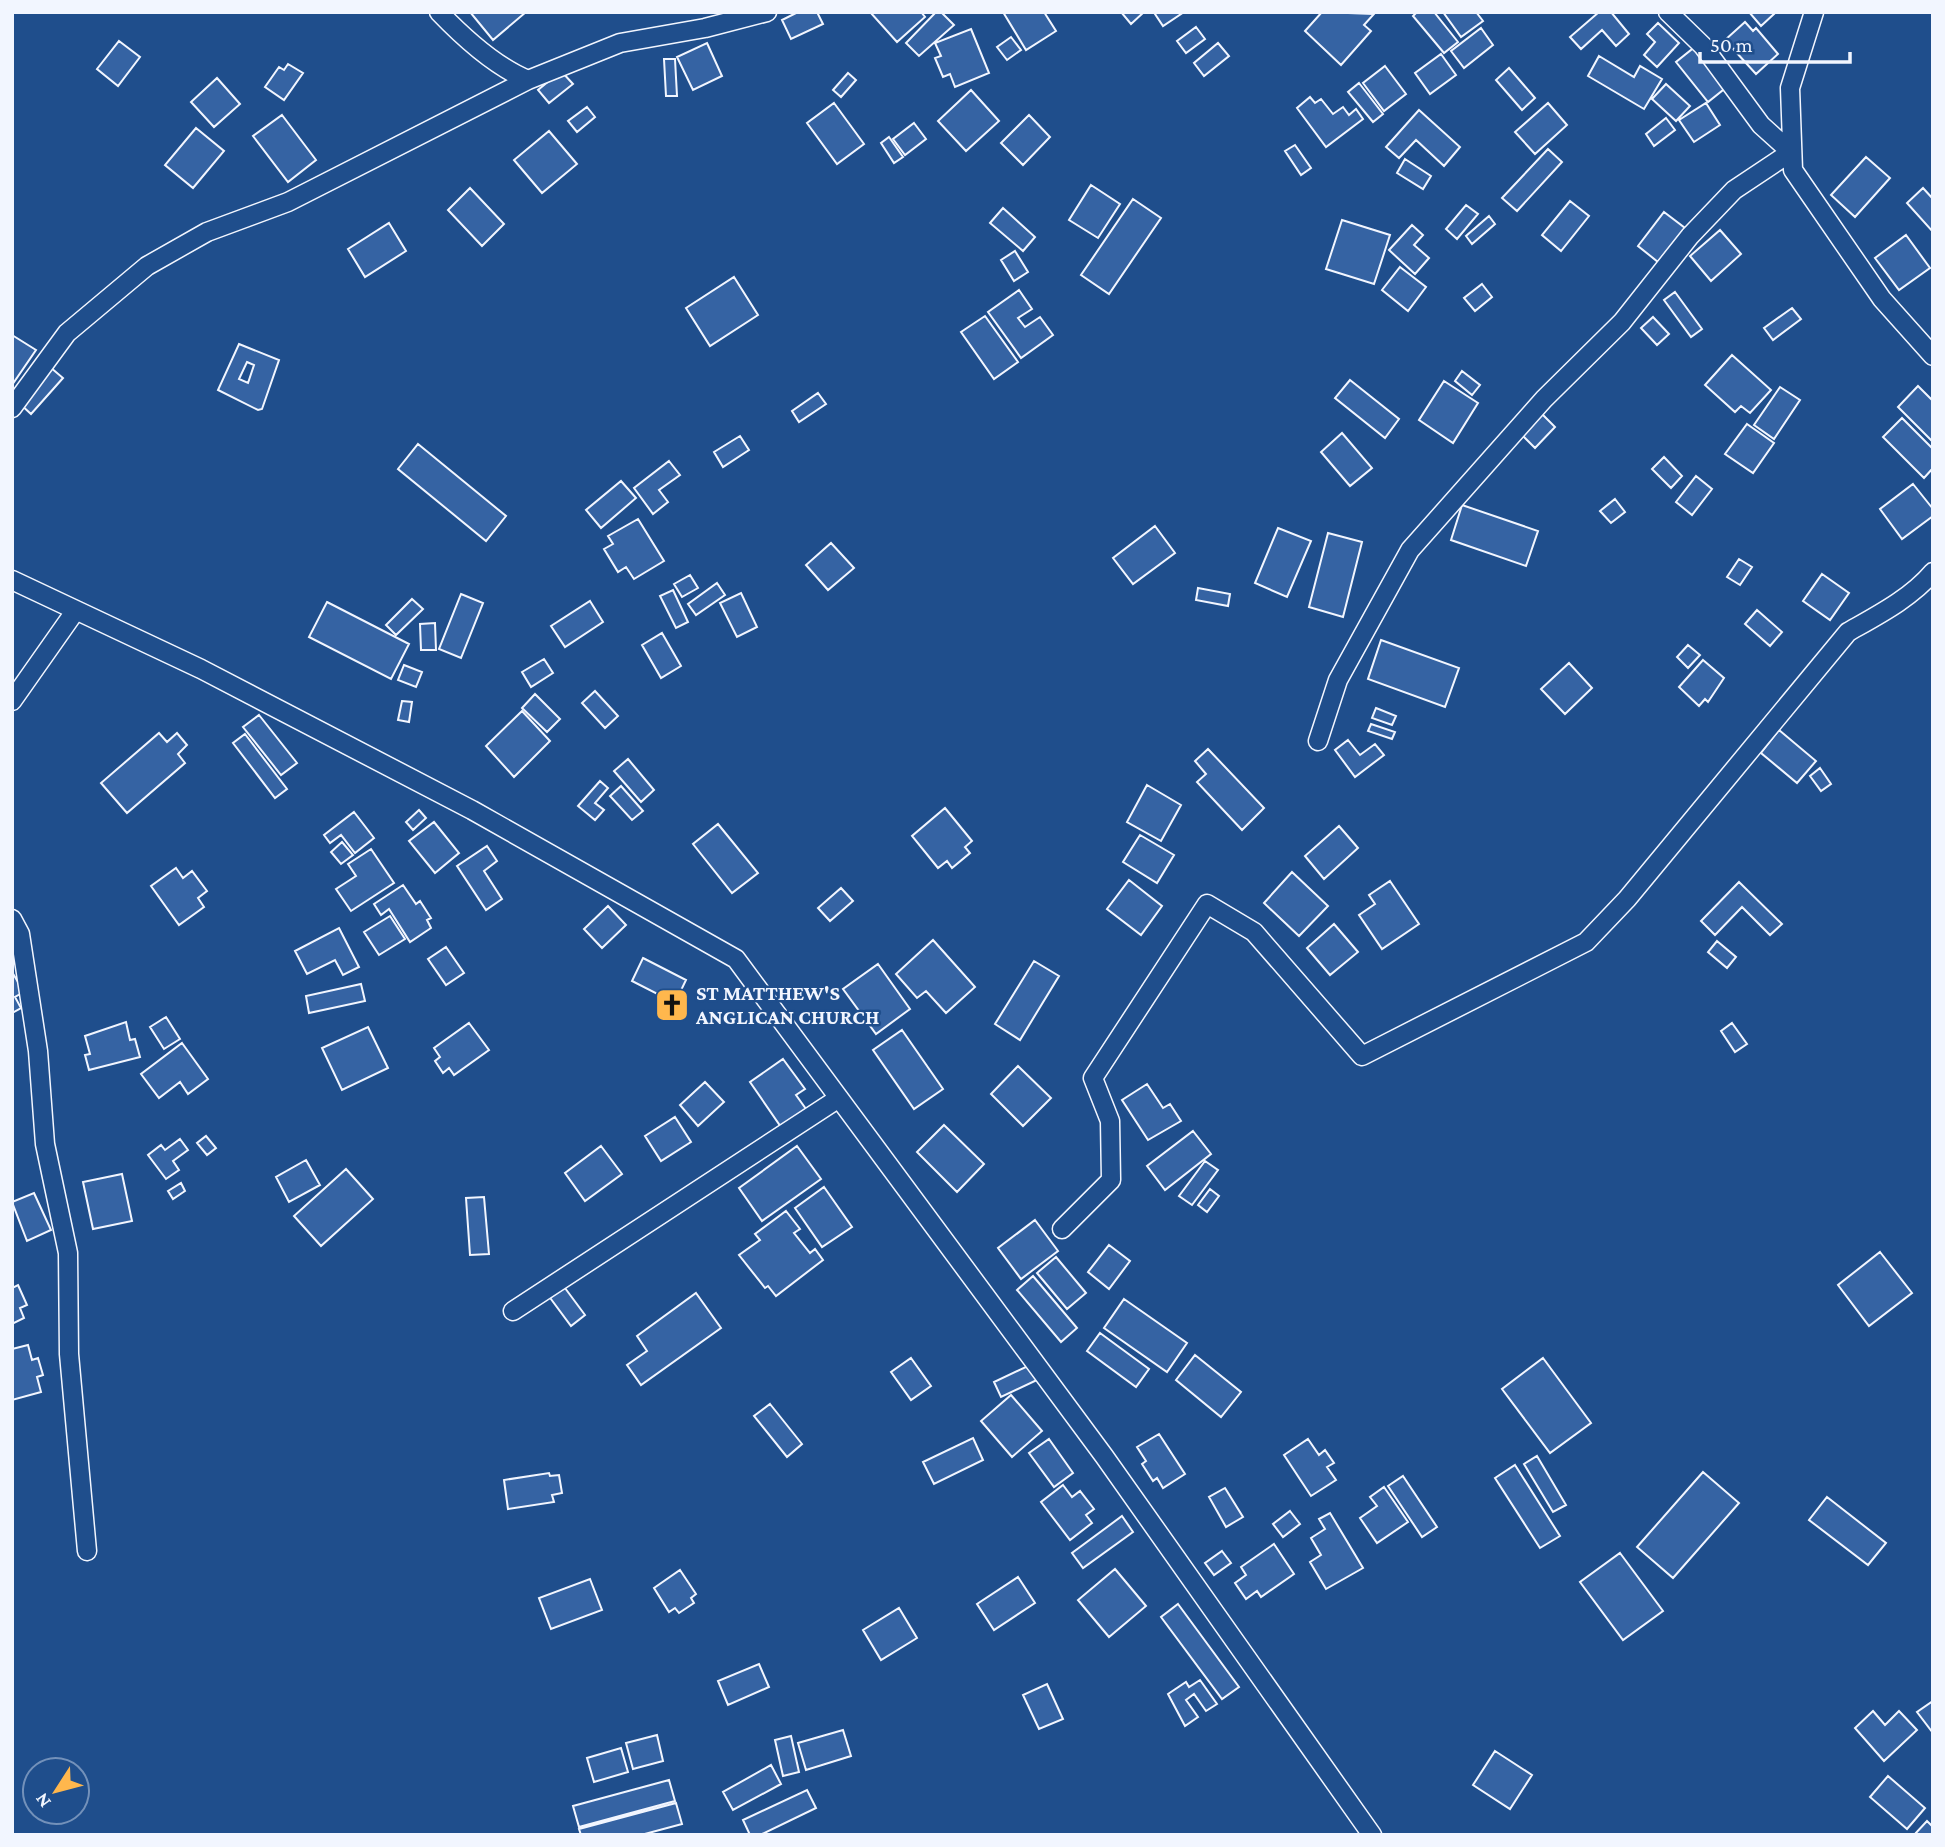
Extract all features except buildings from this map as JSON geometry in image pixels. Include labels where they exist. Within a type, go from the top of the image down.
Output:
[{"type":"street","points":[[439,12],[455,29],[513,74],[528,80]]},
{"type":"street","points":[[12,408],[68,333],[147,266],[207,232],[288,202],[528,80],[620,43],[705,28],[767,12]]},
{"type":"street","points":[[1668,12],[1703,46],[1761,125],[1791,152]]},
{"type":"street","points":[[1814,12],[1790,88],[1793,170],[1808,197],[1882,299],[1933,356]]},
{"type":"street","points":[[1318,741],[1338,680],[1410,550],[1544,399],[1622,322],[1690,236],[1734,190],[1791,152]]},
{"type":"street","points":[[12,580],[201,669],[472,810],[736,959],[1104,1456],[1372,1835]]},
{"type":"street","points":[[1062,1229],[1111,1180],[1110,1121],[1093,1078],[1207,904],[1254,932],[1362,1056],[1586,942],[1627,899],[1848,632],[1930,584]]},
{"type":"street","points":[[12,701],[76,610]]},
{"type":"street","points":[[12,919],[20,934],[38,1052],[45,1144],[68,1253],[69,1354],[87,1551]]},
{"type":"street","points":[[513,1311],[839,1098]]},
{"type":"place","name":"ST MATTHEW'S ANGLICAN CHURCH","points":[[672,1005]]}]
